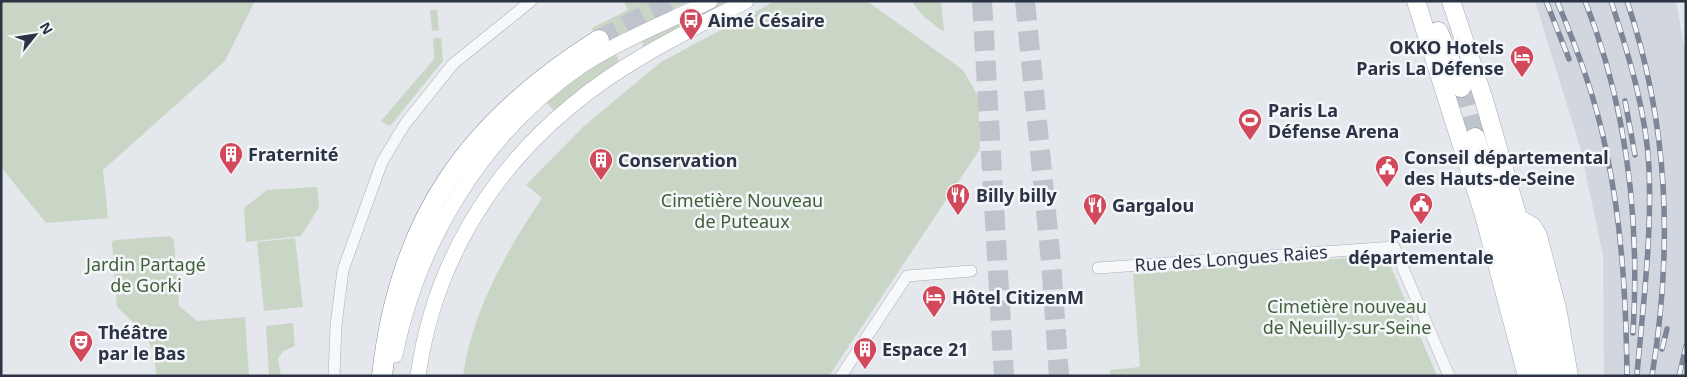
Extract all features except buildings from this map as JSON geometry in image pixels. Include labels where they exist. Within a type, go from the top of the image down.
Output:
[{"type":"highway","points":[[1438,32],[1461,88]]},
{"type":"highway","points":[[382,376],[386,340],[397,289],[415,239],[439,192],[470,150],[509,108],[552,72],[599,40]]},
{"type":"highway","points":[[1475,138],[1507,243],[1542,376]]},
{"type":"main road","points":[[1416,1],[1482,206],[1527,376]]},
{"type":"main road","points":[[1450,1],[1484,100],[1518,218],[1543,312],[1553,376]]},
{"type":"main road","points":[[1518,218],[1532,226],[1538,236],[1557,308],[1569,376]]},
{"type":"street","points":[[334,376],[336,325],[342,270],[382,162],[410,117],[453,64],[531,1]]},
{"type":"street","points":[[391,376],[401,322],[415,280],[456,196],[503,135],[551,90],[580,67],[607,51],[710,1]]},
{"type":"street","points":[[418,376],[425,338],[443,279],[460,241],[487,195],[512,162],[537,136],[572,105],[622,69],[746,1]]},
{"type":"street","points":[[622,69],[642,34]]},
{"type":"street","name":"Rue des Longues Raies","points":[[1098,268],[1394,246],[1449,376]]},
{"type":"street","points":[[841,376],[907,276],[971,270]]},
{"type":"shaded area","points":[[1535,1],[1676,1],[1686,57],[1686,376],[1604,376],[1603,255],[1580,147]]},
{"type":"green space","points":[[1,1],[255,1],[225,61],[103,170],[108,218],[46,223],[1,167]]},
{"type":"green space","points":[[624,1],[688,1],[602,46],[592,28],[628,10]]},
{"type":"green space","points":[[718,1],[739,1],[642,54],[643,38]]},
{"type":"green space","name":"Cimetière Nouveau de Puteaux","points":[[775,1],[867,1],[963,70],[978,96],[980,149],[829,376],[463,376],[474,328],[482,305],[516,239],[542,198],[526,185],[583,127],[661,62]]},
{"type":"green space","points":[[911,1],[941,1],[944,32],[923,16]]},
{"type":"green space","points":[[430,10],[437,10],[439,30],[432,31]]},
{"type":"green space","points":[[433,38],[441,38],[443,61],[390,126],[381,121],[434,59]]},
{"type":"green space","points":[[615,51],[621,67],[557,114],[546,102],[583,71]]},
{"type":"green space","points":[[317,187],[319,207],[301,236],[246,242],[244,208],[267,190]]},
{"type":"green space","name":"Jardin Partagé de Gorki","points":[[170,236],[174,240],[179,306],[197,321],[245,317],[249,376],[157,376],[152,349],[144,333],[117,307],[112,242],[115,240]]},
{"type":"green space","points":[[295,238],[303,307],[264,311],[257,242]]},
{"type":"green space","name":"Cimetière nouveau de Neuilly-sur-Seine","points":[[1386,255],[1437,376],[1110,376],[1110,370],[1140,367],[1133,274]]},
{"type":"green space","points":[[293,323],[295,346],[283,351],[278,359],[281,376],[269,376],[266,326]]},
{"type":"tunnel","points":[[599,40],[672,1]]},
{"type":"tunnel","points":[[982,1],[1004,376]]},
{"type":"tunnel","points":[[1025,1],[1051,262],[1059,376]]},
{"type":"tunnel","points":[[1461,87],[1475,138]]},
{"type":"railway","points":[[1546,1],[1569,59]]},
{"type":"railway","points":[[1557,1],[1579,56],[1591,93],[1602,131],[1611,178],[1622,262],[1627,374]]},
{"type":"railway","points":[[1585,1],[1611,82],[1627,164],[1634,248],[1633,333]]},
{"type":"railway","points":[[1611,1],[1630,63],[1640,105],[1649,168],[1648,246],[1637,374]]},
{"type":"railway","points":[[1627,1],[1652,94],[1663,187],[1663,281],[1652,376]]},
{"type":"railway","points":[[1625,101],[1635,155]]},
{"type":"railway","points":[[1662,349],[1667,329]]},
{"type":"railway","points":[[1679,376],[1686,346]]},
{"type":"place","name":"Aimé Césaire","points":[[691,41]]},
{"type":"place","name":"OKKO Hotels Paris La Défense","points":[[1522,78]]},
{"type":"place","name":"Paris La Défense Arena","points":[[1250,141]]},
{"type":"place","name":"Fraternité","points":[[231,175]]},
{"type":"place","name":"Conservation","points":[[601,181]]},
{"type":"place","name":"Conseil départemental des Hauts-de-Seine","points":[[1387,188]]},
{"type":"place","name":"Billy billy","points":[[958,216]]},
{"type":"place","name":"Paierie départementale","points":[[1421,225]]},
{"type":"place","name":"Gargalou","points":[[1095,226]]},
{"type":"place","name":"Hôtel CitizenM","points":[[934,318]]},
{"type":"place","name":"Théâtre par le Bas","points":[[81,363]]},
{"type":"place","name":"Espace 21","points":[[865,370]]}]
